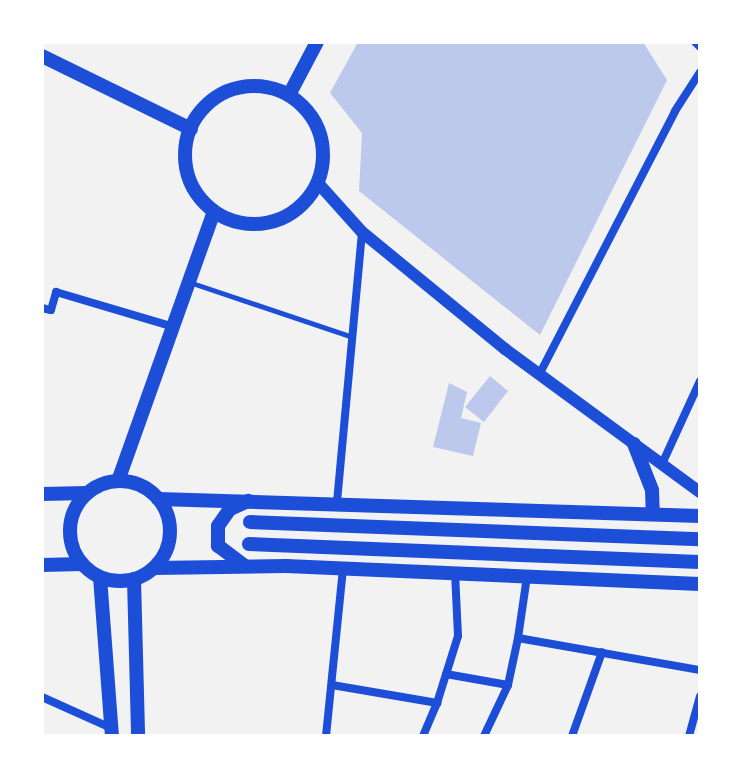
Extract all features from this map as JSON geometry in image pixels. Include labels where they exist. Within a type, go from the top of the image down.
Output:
[{"type":"main road","points":[[289,95],[314,43]]},
{"type":"main road","points":[[42,56],[191,129]]},
{"type":"main road","points":[[244,87],[289,95],[316,124],[322,143],[318,183],[292,214],[273,222],[242,223],[214,212],[188,174],[191,129],[221,94],[244,87]]},
{"type":"main road","points":[[118,481],[214,212]]},
{"type":"main road","points":[[634,444],[652,490],[653,514]]},
{"type":"main road","points":[[42,494],[87,493],[118,481],[143,486],[158,499],[170,523],[169,540],[154,568]]},
{"type":"main road","points":[[87,493],[77,505],[70,535],[82,564],[100,577],[134,579],[154,568],[246,566],[700,584]]},
{"type":"main road","points":[[158,499],[256,498],[700,516]]},
{"type":"main road","points":[[246,566],[218,546],[218,526],[230,509],[256,498]]},
{"type":"main road","points":[[250,522],[700,539]]},
{"type":"main road","points":[[249,544],[700,562]]},
{"type":"main road","points":[[42,565],[82,564]]},
{"type":"main road","points":[[100,577],[111,732]]},
{"type":"main road","points":[[134,579],[138,736]]},
{"type":"street","points":[[695,42],[700,47]]},
{"type":"street","points":[[539,375],[675,111],[700,72]]},
{"type":"street","points":[[318,183],[362,232],[539,375],[700,492]]},
{"type":"street","points":[[337,502],[362,232]]},
{"type":"street","points":[[42,308],[51,310],[56,292],[171,326]]},
{"type":"street","points":[[662,464],[697,398],[700,381]]},
{"type":"street","points":[[326,736],[343,569]]},
{"type":"street","points":[[423,736],[458,636],[455,573]]},
{"type":"street","points":[[484,736],[508,685],[527,576]]},
{"type":"street","points":[[518,638],[700,670]]},
{"type":"street","points":[[572,736],[602,652]]},
{"type":"street","points":[[446,674],[508,685]]},
{"type":"street","points":[[332,685],[437,703]]},
{"type":"street","points":[[689,736],[700,696]]},
{"type":"street","points":[[42,697],[111,732]]},
{"type":"lane","points":[[187,281],[352,337]]},
{"type":"building","points":[[358,42],[643,42],[667,80],[540,335],[359,191],[362,133],[330,93]]},
{"type":"building","points":[[490,376],[508,391],[484,422],[465,407]]},
{"type":"building","points":[[449,383],[467,392],[461,418],[481,423],[473,456],[433,447]]}]
